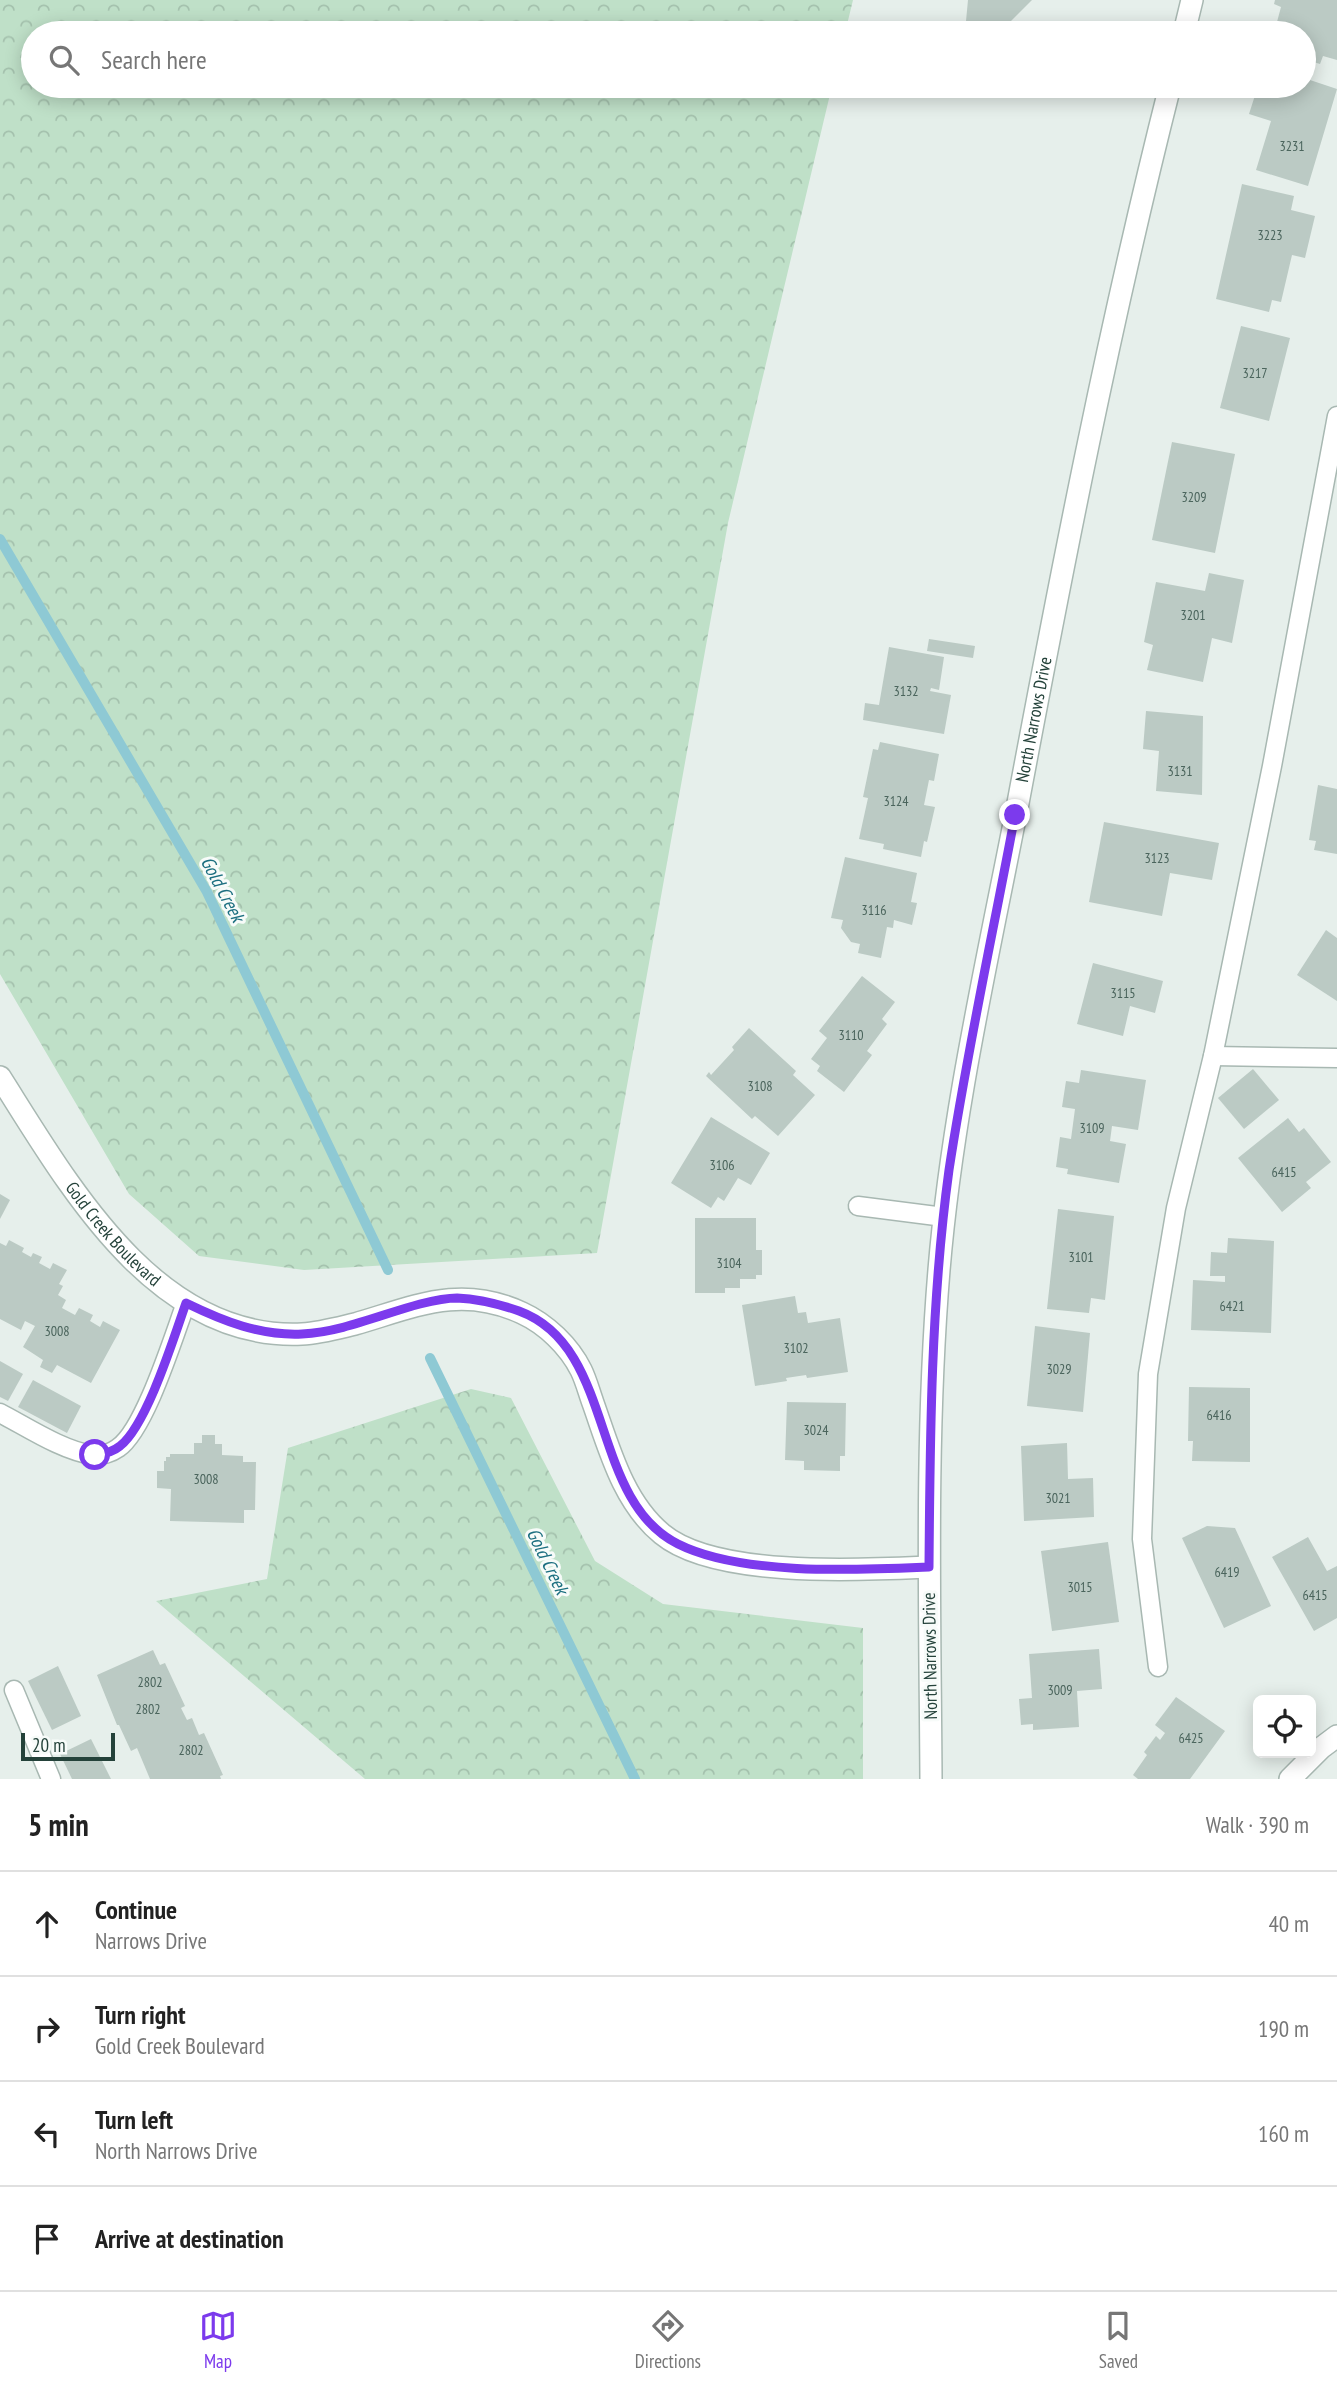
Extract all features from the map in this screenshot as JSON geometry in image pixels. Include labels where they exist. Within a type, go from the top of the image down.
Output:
[{"type":"street","points":[[1187,21],[1192,0]]},
{"type":"street","name":"North Narrows Drive","points":[[931,1779],[930,1426],[939,1272],[949,1170],[1063,566],[1141,201],[1167,98]]},
{"type":"street","name":"Gold Creek Boulevard","points":[[0,1077],[61,1173],[92,1213],[134,1262],[186,1303],[238,1326],[274,1333],[302,1334],[334,1329],[387,1313],[454,1298],[484,1301],[521,1312],[543,1325],[581,1369],[616,1465],[631,1497],[661,1534],[712,1558],[757,1564],[870,1570],[929,1567]]},
{"type":"street","points":[[1290,1779],[1337,1736]]},
{"type":"lane","points":[[1158,1667],[1142,1539],[1149,1374],[1177,1208],[1213,1056],[1272,766],[1337,416]]},
{"type":"lane","points":[[1213,1056],[1337,1058]]},
{"type":"lane","points":[[858,1206],[944,1217]]},
{"type":"lane","points":[[0,1413],[80,1452],[106,1454],[119,1448],[138,1423],[158,1381],[186,1303]]},
{"type":"lane","points":[[14,1690],[51,1779]]},
{"type":"green space","points":[[0,0],[853,0],[848,21],[21,21],[21,98],[829,98],[728,523],[597,1253],[304,1270],[199,1256],[129,1194],[0,974]]},
{"type":"green space","points":[[471,1389],[511,1398],[595,1561],[663,1604],[863,1628],[863,1779],[365,1779],[156,1601],[267,1579],[288,1448]]},
{"type":"building","points":[[968,0],[1032,0],[1011,21],[966,21]]},
{"type":"building","points":[[1275,0],[1337,0],[1337,60],[1323,56],[1320,64],[1316,63],[1316,21],[1277,21],[1281,7],[1274,4]]},
{"type":"building","points":[[1316,82],[1337,89],[1308,186],[1256,170],[1271,121],[1249,114],[1254,98],[1316,98]]},
{"type":"building","points":[[1242,184],[1294,196],[1291,210],[1315,216],[1305,258],[1292,255],[1281,302],[1272,300],[1269,312],[1216,299]]},
{"type":"building","points":[[1241,326],[1290,338],[1269,421],[1220,408]]},
{"type":"building","points":[[1172,442],[1235,454],[1215,553],[1152,540]]},
{"type":"building","points":[[1209,573],[1244,580],[1232,643],[1212,638],[1203,682],[1147,670],[1153,645],[1144,642],[1156,582],[1205,591]]},
{"type":"building","points":[[929,639],[975,646],[973,658],[927,651]]},
{"type":"building","points":[[889,647],[944,657],[939,690],[931,688],[930,691],[951,695],[944,734],[863,720],[865,703],[879,705]]},
{"type":"building","points":[[1146,711],[1203,716],[1202,795],[1156,791],[1159,751],[1143,749]]},
{"type":"building","points":[[880,742],[939,754],[934,781],[929,780],[924,805],[935,807],[921,857],[883,849],[884,844],[859,839],[868,798],[863,797],[873,749],[878,750]]},
{"type":"building","points":[[1318,785],[1337,789],[1337,854],[1314,850],[1316,841],[1309,840]]},
{"type":"building","points":[[1104,822],[1219,843],[1212,880],[1170,873],[1162,916],[1089,902]]},
{"type":"building","points":[[845,857],[917,873],[911,902],[917,903],[912,925],[894,920],[893,928],[887,927],[881,958],[858,953],[860,944],[851,942],[841,928],[843,920],[831,918]]},
{"type":"building","points":[[1326,930],[1337,938],[1337,1001],[1297,975]]},
{"type":"building","points":[[1093,963],[1163,981],[1155,1013],[1130,1006],[1123,1036],[1077,1024]]},
{"type":"building","points":[[862,976],[895,1002],[882,1019],[887,1024],[867,1051],[872,1055],[844,1092],[817,1071],[820,1066],[811,1059],[827,1038],[819,1031]]},
{"type":"building","points":[[749,1028],[796,1071],[793,1075],[815,1095],[778,1136],[755,1116],[752,1119],[706,1076],[709,1072],[711,1075],[734,1050],[732,1047]]},
{"type":"building","points":[[1253,1069],[1279,1100],[1244,1129],[1218,1098]]},
{"type":"building","points":[[1081,1070],[1146,1080],[1138,1130],[1112,1126],[1110,1141],[1126,1144],[1119,1183],[1067,1174],[1068,1169],[1056,1167],[1060,1137],[1071,1139],[1075,1109],[1062,1107],[1066,1081],[1079,1083]]},
{"type":"building","points":[[711,1117],[770,1153],[751,1185],[738,1178],[724,1201],[718,1197],[711,1208],[671,1183]]},
{"type":"building","points":[[1288,1118],[1299,1132],[1304,1128],[1331,1162],[1306,1182],[1311,1188],[1282,1212],[1238,1158]]},
{"type":"building","points":[[0,1194],[10,1200],[0,1219]]},
{"type":"building","points":[[1058,1209],[1114,1216],[1105,1300],[1091,1298],[1089,1313],[1047,1309]]},
{"type":"building","points":[[695,1218],[756,1218],[756,1250],[762,1250],[762,1275],[756,1275],[756,1279],[740,1279],[740,1288],[725,1288],[725,1293],[695,1293]]},
{"type":"building","points":[[1228,1238],[1274,1241],[1271,1333],[1191,1330],[1193,1280],[1225,1282],[1225,1276],[1210,1276],[1211,1252],[1227,1253]]},
{"type":"building","points":[[9,1240],[24,1248],[22,1252],[31,1257],[33,1253],[42,1257],[39,1263],[50,1269],[53,1263],[67,1270],[59,1284],[63,1286],[58,1295],[66,1300],[62,1308],[75,1315],[79,1308],[93,1315],[90,1321],[100,1327],[103,1321],[120,1330],[91,1383],[57,1365],[52,1373],[40,1367],[43,1360],[23,1347],[35,1326],[25,1321],[21,1330],[0,1319],[0,1243],[6,1246]]},
{"type":"building","points":[[795,1296],[798,1313],[806,1312],[808,1323],[840,1318],[848,1372],[786,1378],[787,1381],[755,1386],[742,1305]]},
{"type":"building","points":[[1035,1326],[1090,1333],[1083,1412],[1027,1406]]},
{"type":"building","points":[[0,1361],[23,1374],[8,1401],[0,1397]]},
{"type":"building","points":[[33,1380],[81,1406],[67,1433],[18,1407]]},
{"type":"building","points":[[1189,1387],[1250,1388],[1250,1462],[1192,1461],[1193,1441],[1188,1441]]},
{"type":"building","points":[[787,1402],[846,1403],[845,1456],[840,1456],[840,1471],[804,1470],[804,1461],[785,1460]]},
{"type":"building","points":[[202,1435],[215,1435],[215,1444],[222,1444],[222,1455],[243,1456],[243,1462],[256,1462],[255,1510],[244,1510],[244,1523],[170,1521],[171,1489],[157,1488],[157,1471],[164,1471],[164,1461],[170,1454],[194,1454],[194,1443],[202,1443]]},
{"type":"building","points":[[1067,1443],[1068,1479],[1093,1478],[1094,1517],[1024,1521],[1021,1446]]},
{"type":"building","points":[[1207,1526],[1235,1528],[1271,1606],[1224,1628],[1182,1538]]},
{"type":"building","points":[[1308,1537],[1327,1571],[1337,1566],[1337,1618],[1314,1631],[1272,1557]]},
{"type":"building","points":[[1108,1542],[1119,1622],[1052,1631],[1041,1551]]},
{"type":"building","points":[[1099,1649],[1102,1689],[1077,1691],[1079,1727],[1033,1730],[1033,1724],[1021,1725],[1019,1699],[1032,1698],[1029,1654]]},
{"type":"building","points":[[153,1650],[160,1665],[165,1663],[185,1706],[181,1708],[187,1720],[192,1718],[199,1735],[204,1733],[223,1775],[220,1776],[221,1779],[150,1779],[137,1748],[131,1751],[117,1725],[97,1675]]},
{"type":"building","points":[[58,1666],[81,1716],[52,1730],[28,1681]]},
{"type":"building","points":[[1176,1697],[1225,1731],[1190,1779],[1138,1779],[1133,1775],[1147,1755],[1144,1752],[1156,1736],[1160,1740],[1165,1733],[1155,1725]]},
{"type":"building","points":[[91,1739],[111,1779],[72,1779],[60,1754]]},
{"type":"waterway","name":"Gold Creek","points":[[0,539],[207,892],[388,1270]]},
{"type":"waterway","name":"Gold Creek","points":[[430,1358],[635,1779]]},
{"type":"route","points":[[95,1455],[106,1454],[119,1448],[138,1423],[158,1381],[186,1303],[238,1326],[274,1333],[302,1334],[323,1332],[429,1302],[454,1298],[484,1301],[521,1312],[543,1325],[581,1369],[616,1465],[631,1497],[661,1534],[712,1558],[757,1564],[870,1570],[929,1567],[930,1426],[939,1272],[949,1170],[1015,815]]}]
